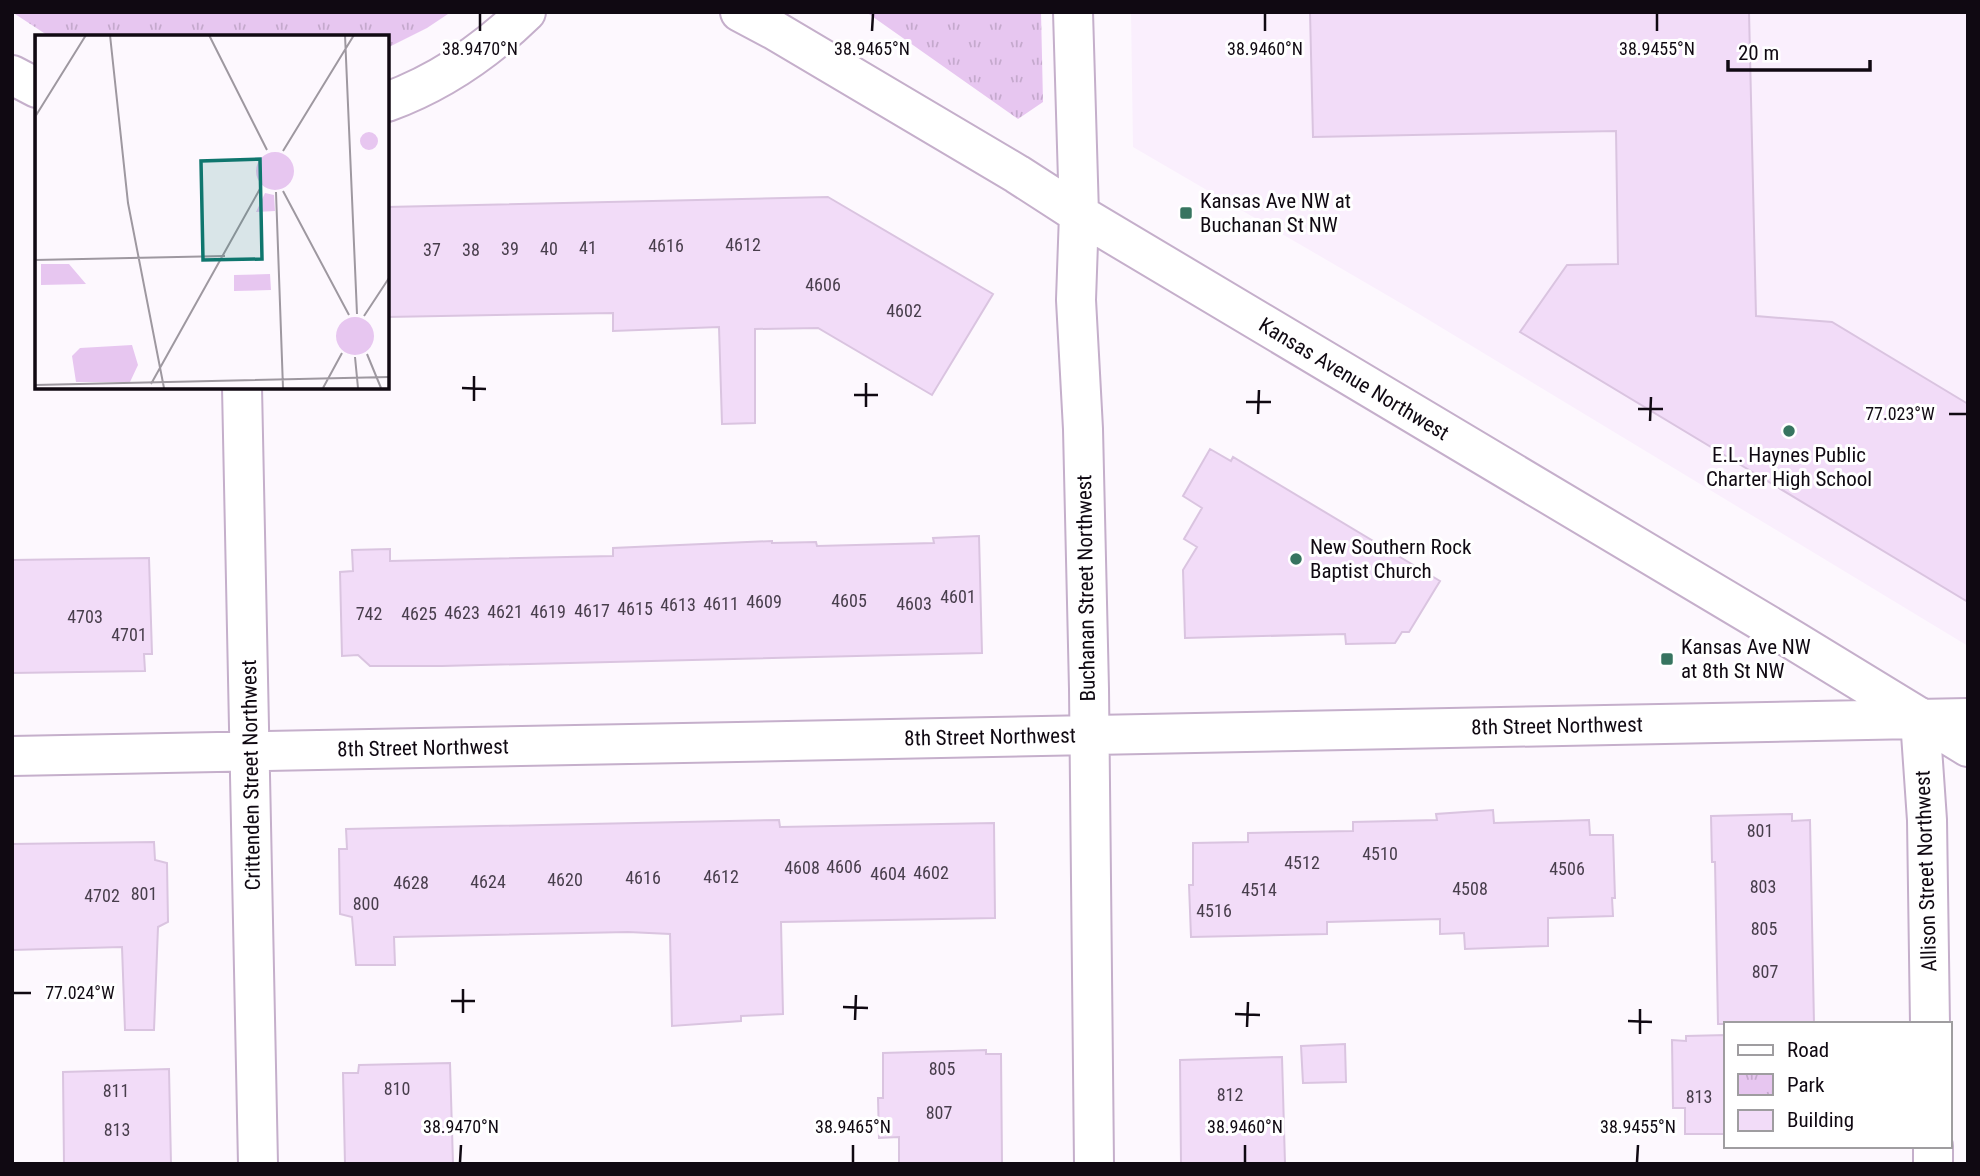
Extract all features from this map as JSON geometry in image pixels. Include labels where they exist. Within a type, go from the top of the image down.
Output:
[{"type":"street","points":[[388,102],[439,78],[463,63],[526,12]]},
{"type":"street","name":"Kansas Avenue Northwest","points":[[740,12],[1017,174],[1079,214],[1968,747]]},
{"type":"street","name":"Buchanan Street Northwest","points":[[1073,12],[1079,214],[1076,300],[1083,429],[1089,735],[1094,1164]]},
{"type":"street","points":[[12,75],[35,87]]},
{"type":"street","name":"Crittenden Street Northwest","points":[[242,388],[258,1164]]},
{"type":"street","name":"8th Street Northwest","points":[[12,756],[1968,718]]},
{"type":"street","name":"Allison Street Northwest","points":[[1920,719],[1927,820],[1930,1022]]},
{"type":"shaded area","name":"E.L. Haynes Public Charter High School","points":[[1131,12],[1968,12],[1968,646],[1409,308],[1133,147]]},
{"type":"green space","points":[[12,12],[451,12],[427,28],[388,48],[388,35],[47,35]]},
{"type":"green space","points":[[866,12],[1041,12],[1043,102],[1018,119]]},
{"type":"building","points":[[1310,12],[1749,12],[1756,316],[1832,322],[1968,404],[1968,602],[1520,332],[1567,265],[1618,264],[1616,131],[1313,137]]},
{"type":"building","points":[[828,197],[993,294],[932,395],[818,328],[755,329],[755,423],[722,424],[719,327],[613,331],[613,313],[388,317],[388,207]]},
{"type":"building","name":"New Southern Rock Baptist Church","points":[[1210,449],[1231,461],[1233,457],[1440,581],[1409,632],[1402,632],[1395,643],[1346,644],[1345,634],[1185,638],[1183,570],[1197,547],[1184,539],[1202,508],[1183,496]]},
{"type":"building","points":[[979,536],[982,653],[442,666],[370,666],[358,655],[342,656],[340,572],[353,571],[352,550],[390,549],[390,561],[613,556],[613,548],[772,541],[816,542],[817,546],[934,543],[933,538]]},
{"type":"building","points":[[149,558],[152,654],[144,654],[145,671],[12,673],[12,560]]},
{"type":"building","points":[[1493,810],[1494,823],[1589,820],[1590,835],[1613,835],[1613,916],[1548,918],[1548,946],[1465,949],[1464,933],[1440,934],[1440,919],[1327,922],[1327,934],[1191,937],[1189,885],[1193,885],[1193,843],[1248,842],[1248,833],[1353,831],[1353,822],[1437,820],[1436,814]]},
{"type":"building","points":[[1792,814],[1792,821],[1810,820],[1814,1022],[1718,1024],[1715,862],[1712,862],[1711,816]]},
{"type":"building","points":[[779,820],[780,827],[994,823],[995,918],[781,922],[783,1014],[741,1016],[741,1021],[672,1026],[670,934],[628,932],[394,937],[395,965],[356,965],[352,917],[340,914],[339,849],[347,849],[346,829]]},
{"type":"building","points":[[154,842],[155,860],[167,863],[168,922],[158,927],[154,1030],[125,1030],[122,947],[12,950],[12,844]]},
{"type":"building","points":[[1724,1035],[1724,1134],[1685,1134],[1685,1108],[1673,1108],[1672,1040],[1686,1041],[1686,1036]]},
{"type":"building","points":[[1345,1044],[1346,1082],[1303,1083],[1301,1046]]},
{"type":"building","points":[[986,1050],[986,1054],[1001,1054],[1002,1164],[899,1164],[899,1137],[879,1138],[878,1098],[883,1098],[883,1053]]},
{"type":"building","points":[[1282,1057],[1285,1164],[1181,1164],[1180,1060]]},
{"type":"building","points":[[450,1063],[453,1164],[345,1164],[343,1073],[358,1073],[359,1065]]},
{"type":"building","points":[[169,1069],[171,1164],[64,1164],[63,1072]]},
{"type":"place","name":"Kansas Ave NW at Buchanan St NW","points":[[1186,213]]},
{"type":"place","name":"E.L. Haynes Public Charter High School","points":[[1789,431]]},
{"type":"place","name":"New Southern Rock Baptist Church","points":[[1296,559]]},
{"type":"place","name":"Kansas Ave NW at 8th St NW","points":[[1667,659]]}]
